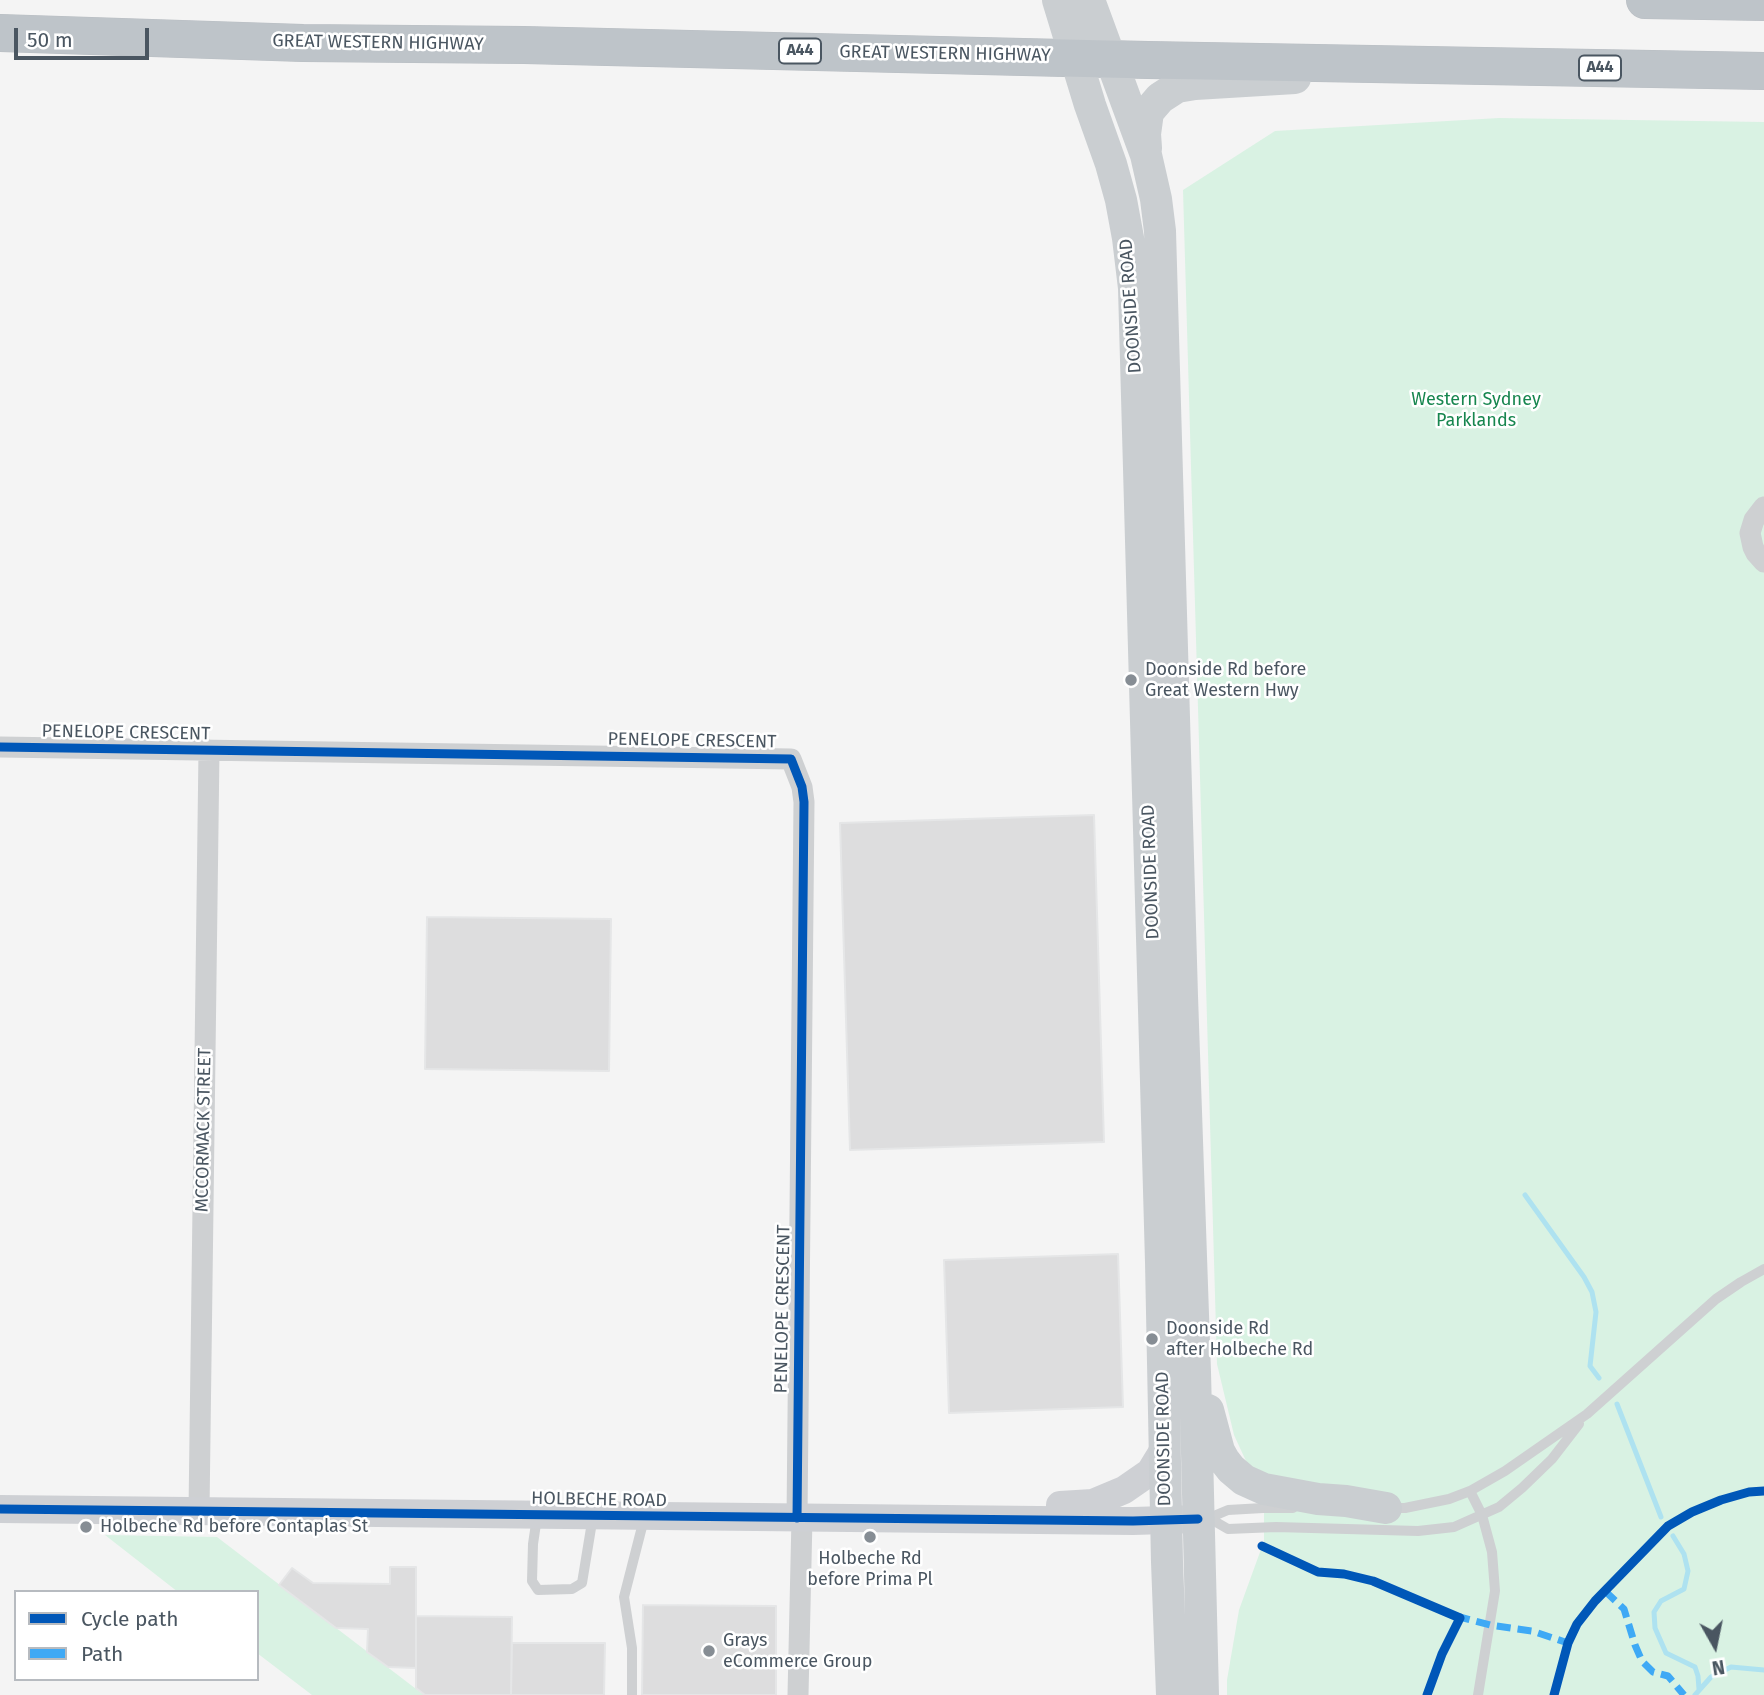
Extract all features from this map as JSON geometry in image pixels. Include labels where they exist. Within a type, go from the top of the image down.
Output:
[{"type":"highway","points":[[1645,0],[1764,2]]},
{"type":"highway","name":"GREAT WESTERN HIGHWAY","points":[[0,33],[303,43],[524,45],[1764,71]]},
{"type":"main road","points":[[1058,0],[1093,58]]},
{"type":"main road","points":[[1089,0],[1093,58]]},
{"type":"main road","name":"DOONSIDE ROAD","points":[[1093,58],[1146,155],[1160,231],[1182,996],[1195,1372],[1203,1518],[1203,1695]]},
{"type":"main road","name":"DOONSIDE ROAD","points":[[1093,58],[1128,238],[1134,288],[1172,1695]]},
{"type":"main road","points":[[1146,155],[1148,112],[1160,98],[1177,88],[1195,84],[1436,65]]},
{"type":"main road","points":[[1195,1372],[1219,1451],[1224,1461],[1240,1477],[1264,1489],[1386,1508]]},
{"type":"street","points":[[1764,507],[1754,520],[1750,533],[1756,553],[1764,562]]},
{"type":"street","name":"PENELOPE CRESCENT","points":[[0,747],[791,759],[802,787],[804,802],[800,1518]]},
{"type":"street","name":"MCCORMACK STREET","points":[[199,1511],[209,750]]},
{"type":"street","name":"HOLBECHE ROAD","points":[[986,1518],[1028,1506],[1070,1505],[1101,1500],[1124,1490],[1150,1472],[1164,1449]]},
{"type":"street","name":"HOLBECHE ROAD","points":[[0,1509],[1133,1521],[1203,1518]]},
{"type":"street","points":[[798,1695],[800,1518]]},
{"type":"lane","points":[[1313,1509],[1405,1508],[1449,1499],[1470,1491],[1505,1471],[1587,1414],[1695,1316],[1741,1282],[1764,1269]]},
{"type":"lane","points":[[1203,1518],[1228,1529],[1276,1527],[1418,1531],[1454,1527],[1499,1507],[1530,1481],[1552,1459],[1587,1414]]},
{"type":"lane","points":[[1470,1491],[1482,1515],[1492,1552],[1495,1591],[1478,1695]]},
{"type":"lane","points":[[1203,1518],[1228,1510],[1301,1508]]},
{"type":"lane","points":[[537,1515],[532,1581],[538,1590],[572,1589],[582,1583],[593,1516]]},
{"type":"lane","points":[[632,1695],[632,1648],[624,1597],[645,1516]]},
{"type":"green space","name":"Western Sydney Parklands","points":[[1499,118],[1764,122],[1764,1695],[1227,1695],[1239,1610],[1264,1541],[1264,1500],[1234,1435],[1217,1364],[1183,190],[1275,131]]},
{"type":"green space","points":[[105,1535],[217,1537],[424,1695],[312,1695],[259,1655],[259,1590],[175,1590]]},
{"type":"building","points":[[1094,815],[1104,1142],[850,1150],[840,823]]},
{"type":"building","points":[[427,917],[611,919],[609,1071],[425,1069]]},
{"type":"building","points":[[1118,1254],[1123,1407],[949,1413],[944,1260]]},
{"type":"building","points":[[390,1567],[416,1567],[416,1668],[388,1667],[367,1652],[368,1629],[336,1628],[279,1585],[292,1568],[313,1583],[390,1584]]},
{"type":"building","name":"Grays eCommerce Group","points":[[643,1605],[776,1606],[776,1695],[642,1695]]},
{"type":"building","points":[[416,1616],[512,1617],[511,1695],[425,1695],[416,1688]]},
{"type":"building","points":[[512,1643],[605,1643],[604,1695],[511,1695]]},
{"type":"waterway","points":[[1525,1195],[1592,1292],[1596,1312],[1590,1366],[1599,1378]]},
{"type":"waterway","points":[[1617,1404],[1661,1517]]},
{"type":"waterway","points":[[1673,1536],[1684,1554],[1688,1571],[1684,1589],[1661,1601],[1654,1612],[1655,1628],[1666,1653],[1695,1667],[1699,1689]]},
{"type":"waterway","points":[[1695,1695],[1711,1677],[1731,1667],[1764,1670]]},
{"type":"marked path","points":[[1605,1591],[1624,1609],[1642,1661],[1653,1672],[1668,1676],[1684,1695]]},
{"type":"marked path","points":[[1456,1616],[1490,1625],[1532,1631],[1568,1643]]},
{"type":"cycle path","points":[[0,747],[791,759],[802,787],[804,802],[797,1518]]},
{"type":"cycle path","points":[[1554,1695],[1568,1643],[1577,1624],[1595,1601],[1668,1526],[1721,1500],[1764,1491]]},
{"type":"cycle path","points":[[0,1509],[1133,1521],[1198,1519]]},
{"type":"cycle path","points":[[1262,1546],[1318,1572],[1344,1574],[1373,1581],[1460,1618],[1442,1654],[1427,1695]]},
{"type":"place","name":"Doonside Rd before Great Western Hwy","points":[[1131,680]]},
{"type":"place","name":"Doonside Rd after Holbeche Rd","points":[[1152,1339]]},
{"type":"place","name":"Holbeche Rd before Contaplas St","points":[[86,1527]]},
{"type":"place","name":"Holbeche Rd before Prima Pl","points":[[870,1537]]},
{"type":"place","name":"Grays eCommerce Group","points":[[709,1651]]}]
